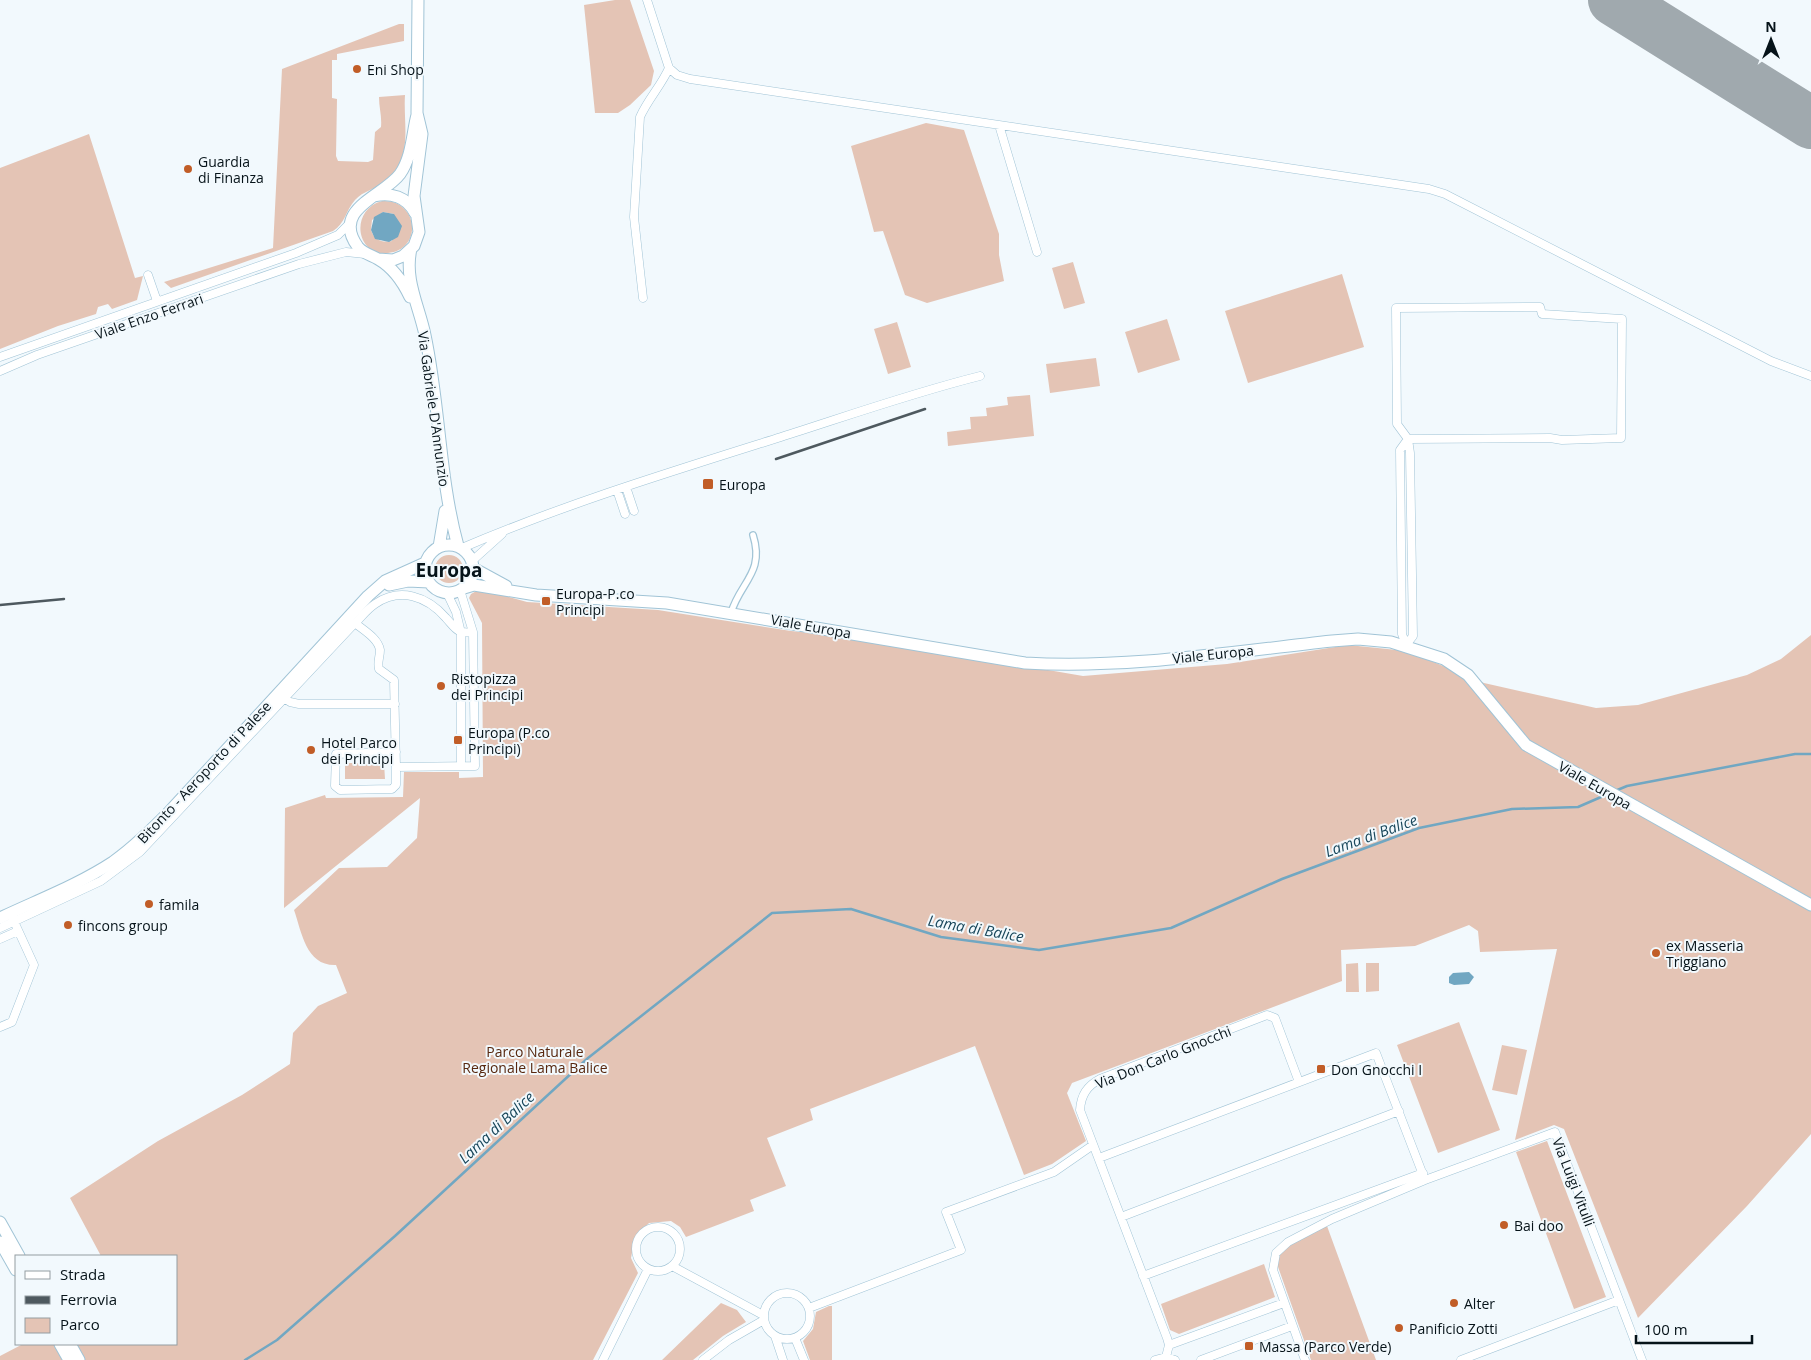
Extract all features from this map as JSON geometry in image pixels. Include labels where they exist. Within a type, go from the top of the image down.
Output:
[{"type":"main road","points":[[418,0],[417,113],[406,164],[394,181],[362,203],[352,222],[354,238],[366,254],[378,259],[396,274],[405,287],[422,322]]},
{"type":"main road","points":[[417,113],[422,134],[414,187],[418,232],[411,249],[409,276],[422,322]]},
{"type":"main road","points":[[373,196],[380,194],[396,196],[409,204],[417,217]]},
{"type":"main road","points":[[378,259],[393,260],[411,249]]},
{"type":"main road","name":"Via Gabriele D'Annunzio","points":[[422,322],[446,497],[460,547]]},
{"type":"main road","name":"Via Gabriele D'Annunzio","points":[[439,547],[444,526],[446,497]]},
{"type":"main road","points":[[439,547],[460,547],[472,564],[469,582],[462,589],[447,593],[434,588],[426,576],[426,563],[430,553],[439,547]]},
{"type":"main road","name":"Bitonto - Aeroporto di Palese","points":[[8,918],[106,866],[152,829],[280,696],[316,651],[358,606],[391,578],[426,563]]},
{"type":"main road","name":"Viale Europa","points":[[472,564],[509,588],[536,596]]},
{"type":"main road","points":[[379,588],[408,581],[429,582]]},
{"type":"main road","name":"Viale Europa","points":[[462,589],[474,585],[536,596],[651,601],[1025,662],[1065,665],[1147,662],[1358,639],[1406,645],[1444,659],[1468,675],[1526,745],[1811,906]]},
{"type":"main road","points":[[0,1222],[19,1255]]},
{"type":"main road","points":[[0,1242],[15,1268]]},
{"type":"main road","points":[[61,1345],[69,1360]]},
{"type":"main road","points":[[71,1345],[80,1360]]},
{"type":"street","points":[[646,0],[669,68],[677,75],[690,79],[1429,189],[1446,194],[1771,361],[1811,376]]},
{"type":"street","points":[[643,298],[634,217],[640,117],[647,102],[662,84],[669,68]]},
{"type":"street","points":[[999,125],[1037,252]]},
{"type":"street","name":"Viale Enzo Ferrari","points":[[0,357],[296,253],[338,235],[352,222]]},
{"type":"street","name":"Viale Enzo Ferrari","points":[[0,371],[37,355],[299,264],[346,252],[366,254]]},
{"type":"street","points":[[148,275],[157,301]]},
{"type":"street","points":[[1540,307],[1542,314],[1622,319],[1621,438],[1562,440],[1550,438],[1408,439],[1397,424],[1396,308],[1540,307]]},
{"type":"street","points":[[460,547],[510,527],[626,487],[921,390],[980,376]]},
{"type":"street","points":[[1406,645],[1402,634],[1400,450],[1408,439]]},
{"type":"street","points":[[626,487],[634,511]]},
{"type":"street","points":[[617,490],[625,514]]},
{"type":"street","points":[[472,564],[510,527]]},
{"type":"street","points":[[731,613],[733,605],[751,577],[756,546],[753,535]]},
{"type":"street","points":[[396,767],[475,766],[474,632],[462,589]]},
{"type":"street","points":[[447,593],[456,612],[461,633],[461,766]]},
{"type":"street","points":[[0,928],[8,918],[101,881],[140,852],[215,773],[280,696],[375,604],[391,596],[404,594],[423,599],[447,618],[454,630],[461,633],[474,632]]},
{"type":"street","points":[[316,651],[337,639],[355,624]]},
{"type":"street","points":[[355,624],[377,642],[380,648],[377,661],[379,670],[394,680],[396,752],[396,785],[392,789],[340,790],[335,786],[336,754],[396,752]]},
{"type":"street","points":[[280,696],[299,704],[395,704]]},
{"type":"street","points":[[460,734],[474,734]]},
{"type":"street","points":[[196,782],[215,773]]},
{"type":"street","points":[[152,829],[173,818]]},
{"type":"street","points":[[0,1027],[12,1022],[34,966],[18,931],[8,918]]},
{"type":"street","points":[[0,939],[18,931]]},
{"type":"street","name":"Via Don Carlo Gnocchi","points":[[1169,1345],[1080,1110],[1080,1099],[1084,1091],[1093,1083],[1267,1015],[1274,1018],[1299,1082]]},
{"type":"street","points":[[1098,1158],[1376,1053],[1424,1177]]},
{"type":"street","points":[[1121,1217],[1399,1111]]},
{"type":"street","name":"Via Luigi Vitulli","points":[[1424,1177],[1555,1132],[1642,1360]]},
{"type":"street","points":[[809,1308],[961,1250],[946,1212],[1054,1172],[1094,1145]]},
{"type":"street","points":[[1143,1276],[1424,1177]]},
{"type":"street","points":[[1305,1360],[1273,1270],[1276,1253],[1288,1242],[1332,1219],[1424,1177]]},
{"type":"street","points":[[652,1228],[667,1229],[678,1239],[680,1253],[672,1266],[660,1271],[648,1269],[640,1263],[635,1250],[640,1236],[652,1228]]},
{"type":"street","points":[[672,1266],[764,1318]]},
{"type":"street","points":[[603,1360],[648,1269]]},
{"type":"street","points":[[783,1293],[800,1297],[809,1308],[808,1326],[796,1338],[787,1340],[775,1336],[766,1328],[764,1318],[768,1303],[783,1293]]},
{"type":"street","points":[[1461,1360],[1619,1300]]},
{"type":"street","points":[[1166,1357],[1169,1345],[1284,1303]]},
{"type":"street","points":[[703,1360],[729,1340],[764,1318]]},
{"type":"street","points":[[1201,1360],[1292,1326]]},
{"type":"street","points":[[775,1336],[783,1360]]},
{"type":"street","points":[[796,1338],[804,1360]]},
{"type":"street","points":[[1484,1351],[1486,1360]]},
{"type":"street","points":[[1155,1360],[1166,1357],[1175,1360]]},
{"type":"green space","points":[[615,0],[630,0],[654,71],[651,85],[630,105],[618,113],[595,113],[584,5]]},
{"type":"green space","points":[[399,24],[404,24],[404,41],[337,54],[337,60],[332,60],[332,98],[337,99],[336,156],[338,161],[368,162],[373,160],[375,132],[381,127],[379,97],[405,95],[404,152],[394,172],[381,184],[355,200],[343,221],[333,231],[171,288],[164,282],[273,248],[282,69]]},
{"type":"green space","points":[[926,123],[964,130],[999,234],[999,255],[1004,281],[927,303],[905,295],[883,231],[874,232],[851,146]]},
{"type":"green space","points":[[89,134],[135,278],[143,276],[137,300],[112,309],[108,304],[98,307],[96,314],[58,326],[0,349],[0,168]]},
{"type":"green space","points":[[382,201],[394,203],[403,208],[409,216],[412,225],[411,235],[407,243],[399,250],[388,253],[377,252],[369,248],[363,241],[361,222],[371,206]],"holes":[[[383,212],[394,214],[392,241],[385,242],[376,238],[371,230],[372,220]]]},
{"type":"green space","points":[[1073,262],[1085,303],[1064,309],[1052,268]]},
{"type":"green space","points":[[1342,274],[1364,347],[1248,383],[1225,311]]},
{"type":"green space","points":[[1167,319],[1180,360],[1138,373],[1125,332]]},
{"type":"green space","points":[[897,322],[911,367],[888,374],[874,329]]},
{"type":"green space","points":[[1096,358],[1100,386],[1050,393],[1046,364]]},
{"type":"green space","points":[[1030,395],[1034,436],[948,446],[947,432],[971,429],[970,417],[987,416],[986,408],[1008,405],[1007,397]]},
{"type":"green space","points":[[449,555],[459,559],[463,569],[459,579],[449,583],[439,579],[435,569],[439,559]]},
{"type":"green space","name":"Parco Naturale Regionale Lama Balice","points":[[480,589],[527,602],[658,610],[791,631],[861,638],[1083,676],[1227,664],[1348,645],[1407,651],[1484,683],[1596,708],[1638,705],[1747,675],[1781,659],[1811,635],[1811,1134],[1747,1206],[1638,1318],[1564,1129],[1554,1125],[1515,1140],[1557,949],[1480,952],[1478,931],[1469,925],[1415,946],[1341,950],[1342,981],[1072,1083],[1067,1093],[1086,1141],[1052,1164],[1024,1175],[975,1046],[810,1109],[813,1120],[767,1138],[786,1186],[750,1200],[754,1211],[686,1237],[680,1227],[671,1221],[649,1223],[635,1237],[631,1258],[638,1273],[593,1360],[0,1360],[0,1356],[21,1345],[178,1345],[178,1255],[100,1255],[70,1198],[158,1141],[242,1095],[290,1064],[293,1033],[318,1006],[347,993],[336,965],[326,964],[312,954],[303,938],[294,910],[339,868],[387,867],[417,838],[420,798],[284,908],[285,808],[325,795],[326,798],[403,797],[404,772],[459,772],[459,778],[483,777],[482,623],[469,598],[471,594]]},
{"type":"green space","points":[[345,763],[384,763],[385,779],[345,779]]},
{"type":"green space","points":[[1358,963],[1359,992],[1346,992],[1346,964]]},
{"type":"green space","points":[[1366,963],[1379,963],[1379,991],[1366,992]]},
{"type":"green space","points":[[1459,1022],[1500,1130],[1438,1153],[1397,1045]]},
{"type":"green space","points":[[1502,1045],[1527,1050],[1517,1095],[1492,1090]]},
{"type":"green space","points":[[1547,1141],[1606,1297],[1574,1309],[1516,1152]]},
{"type":"green space","points":[[1327,1226],[1376,1360],[1311,1360],[1277,1264],[1279,1255],[1288,1246]]},
{"type":"green space","points":[[1264,1264],[1275,1297],[1179,1334],[1170,1330],[1161,1304]]},
{"type":"green space","points":[[721,1303],[737,1310],[746,1322],[723,1336],[693,1360],[662,1360]]},
{"type":"green space","points":[[832,1306],[832,1360],[810,1360],[803,1341],[813,1329],[816,1312]]},
{"type":"water","points":[[383,212],[394,214],[402,226],[398,237],[389,242],[375,239],[371,230],[374,217]]},
{"type":"water","points":[[1469,972],[1474,977],[1469,984],[1454,985],[1449,983],[1449,977],[1453,973]]},
{"type":"waterway","name":"Lama di Balice","points":[[1615,791],[1627,786],[1795,754],[1811,754]]},
{"type":"waterway","name":"Lama di Balice","points":[[245,1360],[277,1340],[395,1236],[588,1058],[772,913],[851,909],[941,937],[1039,950],[1171,928],[1282,879],[1419,828],[1512,809],[1578,807],[1608,794]]},
{"type":"runway","points":[[1614,0],[1811,123]]},
{"type":"railway","points":[[776,459],[925,409]]},
{"type":"railway","points":[[0,605],[64,599]]},
{"type":"place","name":"Eni Shop","points":[[357,69]]},
{"type":"place","name":"Guardia di Finanza","points":[[188,169]]},
{"type":"place","name":"Europa","points":[[708,484]]},
{"type":"place","name":"Europa-P.co Principi","points":[[546,601]]},
{"type":"place","name":"Ristopizza dei Principi","points":[[441,686]]},
{"type":"place","name":"Europa (P.co Principi)","points":[[458,740]]},
{"type":"place","name":"Hotel Parco dei Principi","points":[[311,750]]},
{"type":"place","name":"famila","points":[[149,904]]},
{"type":"place","name":"fincons group","points":[[68,925]]},
{"type":"place","name":"ex Masseria Triggiano","points":[[1656,953]]},
{"type":"place","name":"Don Gnocchi I","points":[[1321,1069]]},
{"type":"place","name":"Bai doo","points":[[1504,1225]]},
{"type":"place","name":"Alter","points":[[1454,1303]]},
{"type":"place","name":"Panificio Zotti","points":[[1399,1328]]},
{"type":"place","name":"Massa (Parco Verde)","points":[[1249,1346]]},
{"type":"district","name":"Europa","points":[[449,570]]}]
